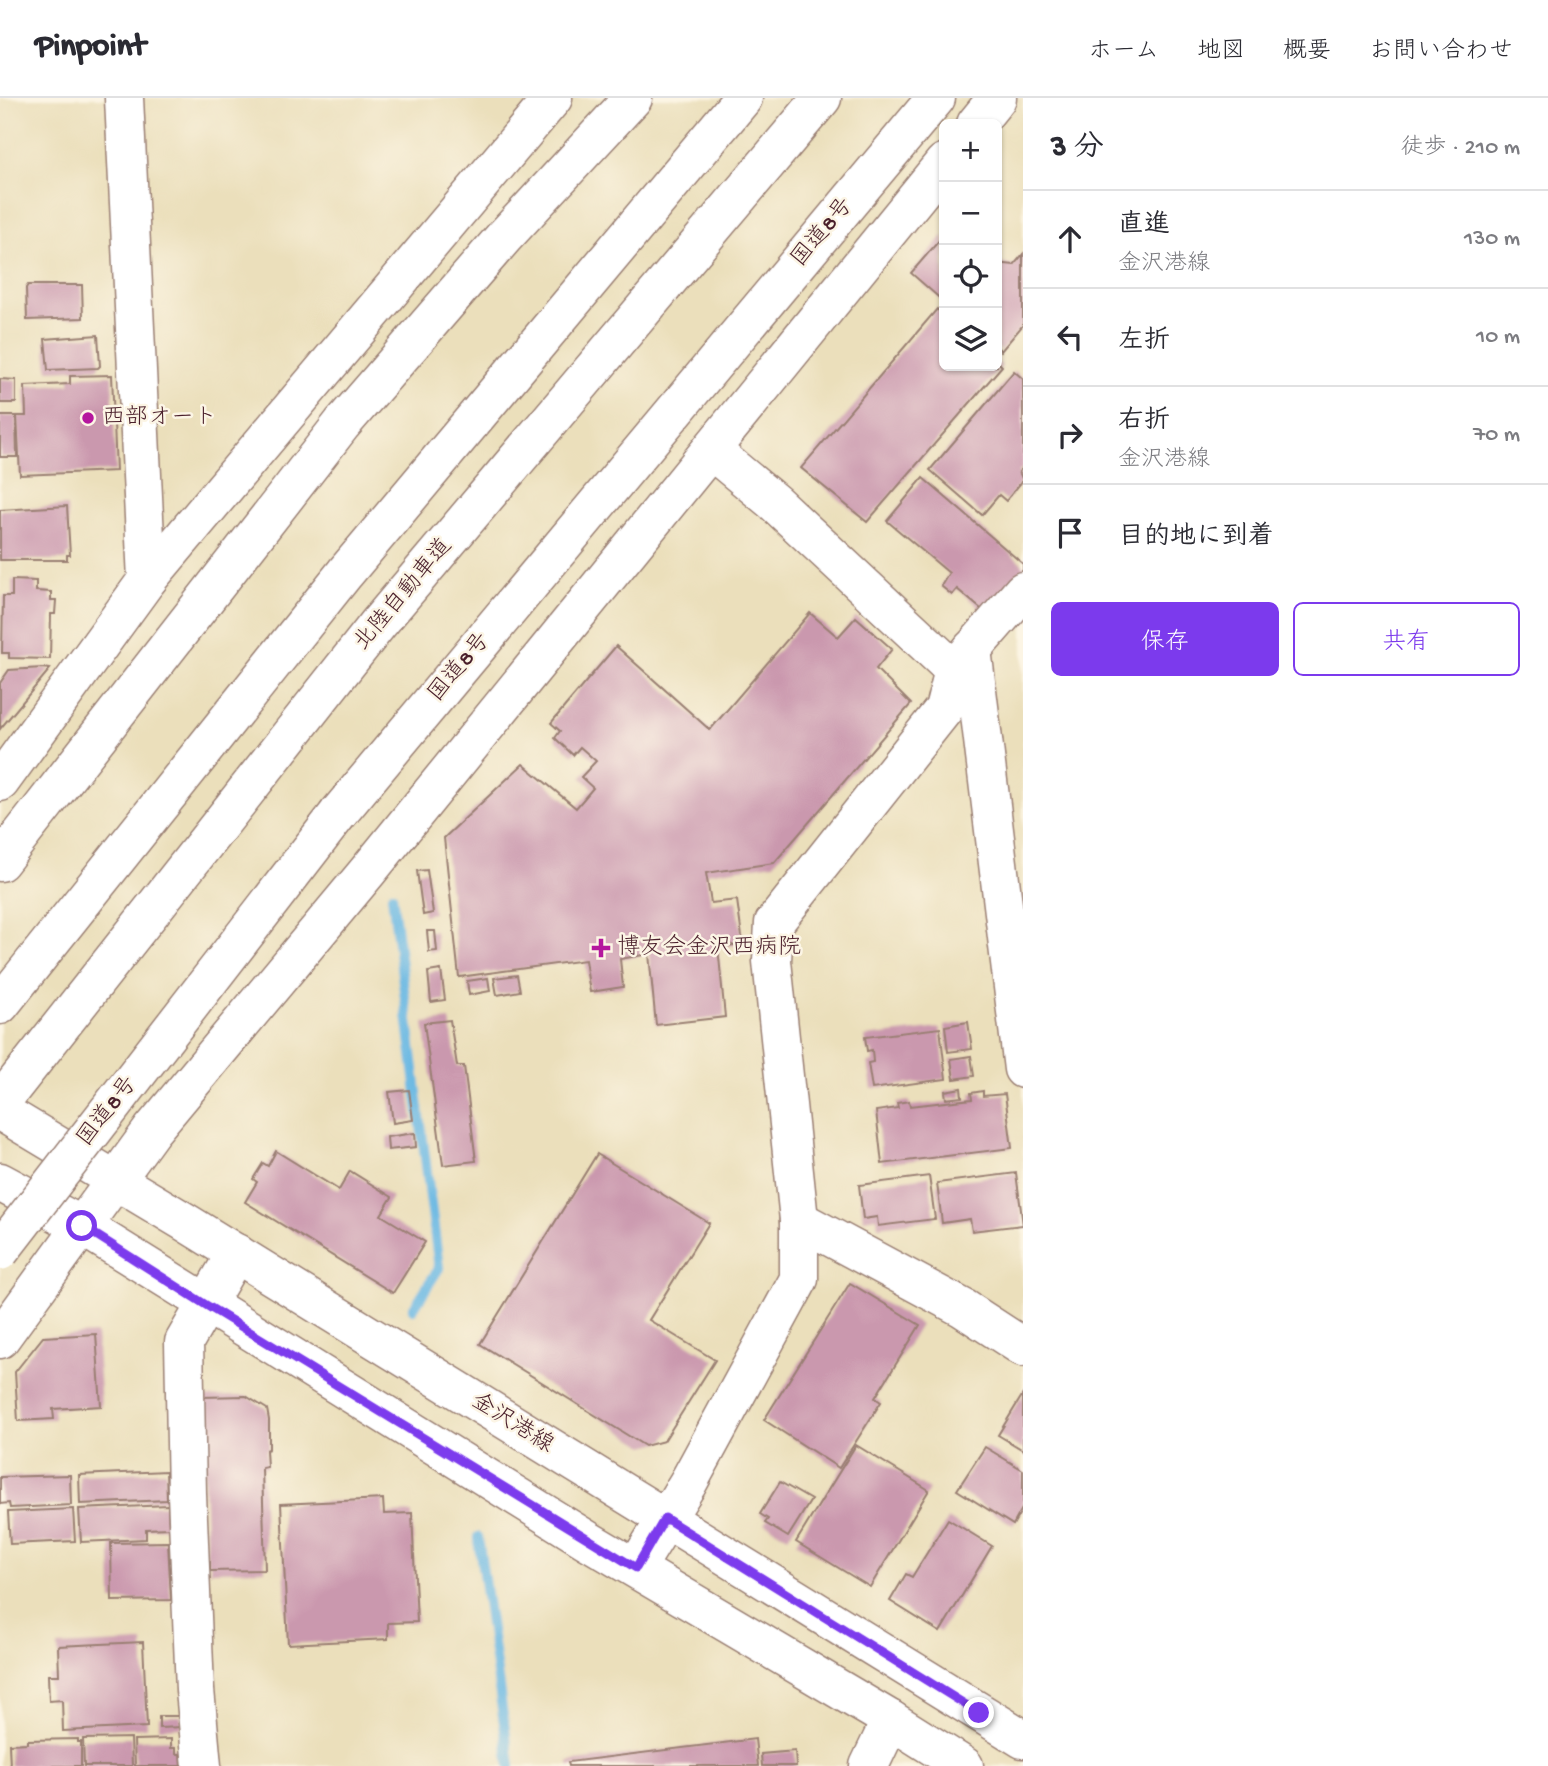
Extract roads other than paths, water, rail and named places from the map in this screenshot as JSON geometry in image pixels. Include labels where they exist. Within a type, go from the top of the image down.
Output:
[{"type":"main road","points":[[124,98],[147,580]]},
{"type":"main road","points":[[0,862],[342,424],[504,237],[633,98]]},
{"type":"main road","points":[[0,1005],[345,573],[743,98]]},
{"type":"main road","name":"北陸自動車道","points":[[0,1103],[378,624],[822,98]]},
{"type":"main road","name":"国道8号","points":[[0,1251],[338,814],[936,98]]},
{"type":"main road","points":[[980,119],[998,98]]},
{"type":"main road","points":[[0,782],[147,580],[542,102]]},
{"type":"main road","points":[[0,1339],[152,1130],[368,871],[939,169]]},
{"type":"main road","points":[[711,450],[963,659],[1023,1069]]},
{"type":"main road","points":[[636,1568],[688,1483],[799,1279],[799,1220],[772,961],[774,923],[944,709],[963,659],[1023,591]]},
{"type":"main road","name":"金沢港線","points":[[0,1111],[1023,1739]]},
{"type":"main road","points":[[0,1182],[82,1226],[206,1305],[964,1766]]},
{"type":"main road","points":[[799,1220],[963,1308],[1023,1347]]},
{"type":"main road","points":[[202,1766],[195,1690],[184,1342],[236,1254]]},
{"type":"main road","points":[[869,1766],[891,1720]]},
{"type":"waterway","points":[[392,895],[439,1268],[413,1309]]},
{"type":"waterway","points":[[478,1537],[510,1766]]},
{"type":"place","name":"西部オート","points":[[88,418]]},
{"type":"place","name":"博友会金沢西病院","points":[[601,948]]}]
